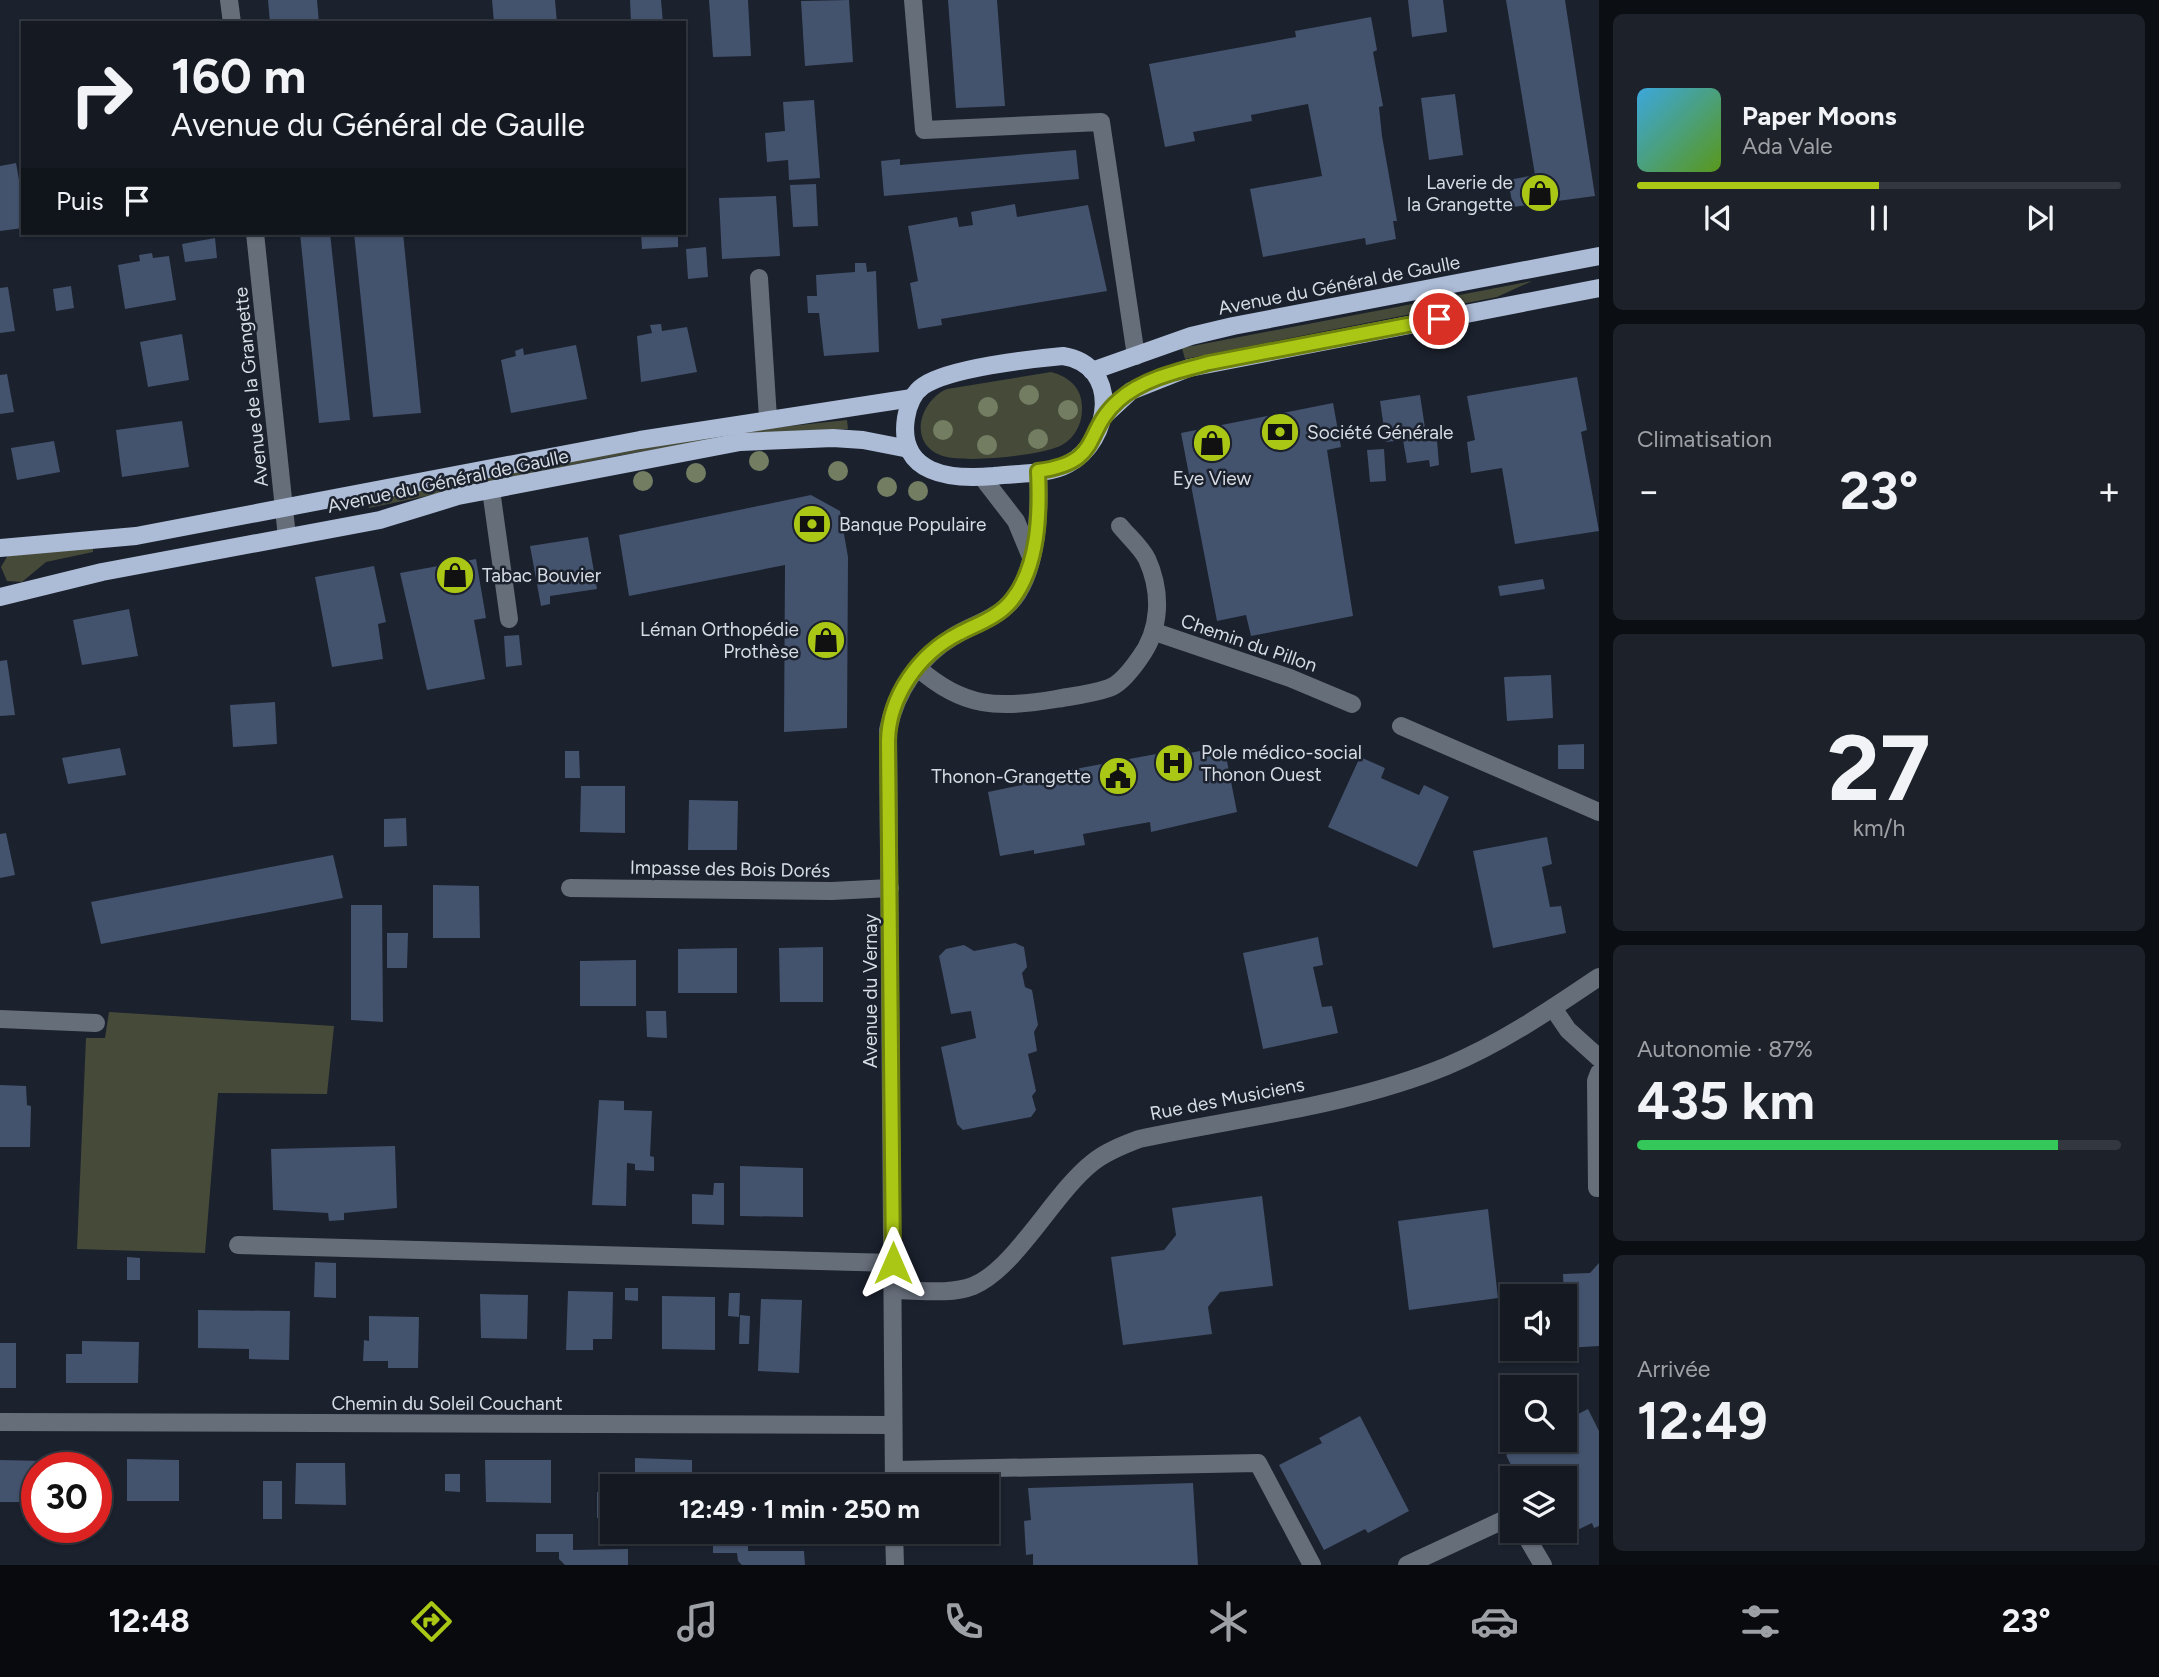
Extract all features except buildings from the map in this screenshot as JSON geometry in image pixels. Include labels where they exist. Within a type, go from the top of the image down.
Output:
[{"type":"main road","name":"Avenue du Général de Gaulle","points":[[0,548],[136,536],[768,418],[912,398],[919,389],[942,376],[1053,357],[1072,357],[1092,371],[1191,336],[1233,326],[1599,256]]},
{"type":"main road","name":"Avenue du Général de Gaulle","points":[[0,597],[103,572],[380,520],[491,490],[740,442],[833,438],[863,440],[909,449],[920,463],[938,472],[982,477],[1038,471],[1066,465],[1081,455],[1099,430],[1104,416],[1131,391],[1189,368],[1599,288]]},
{"type":"main road","points":[[1092,371],[1103,393],[1104,416]]},
{"type":"main road","points":[[909,449],[905,430],[912,398]]},
{"type":"street","points":[[229,0],[232,21]]},
{"type":"street","points":[[913,0],[924,131],[1101,122],[1136,356]]},
{"type":"street","name":"Avenue de la Grangette","points":[[255,235],[287,537]]},
{"type":"street","points":[[759,278],[768,418]]},
{"type":"street","name":"Avenue du Vernay","points":[[894,1474],[888,730],[896,700],[918,668],[945,642],[992,617],[1010,603],[1021,586],[1038,525],[1038,471]]},
{"type":"street","points":[[982,477],[1016,521],[1031,557]]},
{"type":"street","points":[[491,490],[509,619]]},
{"type":"street","points":[[1120,526],[1146,556],[1158,592],[1155,632]]},
{"type":"street","name":"Chemin du Pillon","points":[[918,668],[950,693],[972,701],[1019,706],[1111,687],[1132,670],[1155,632],[1290,678],[1352,704]]},
{"type":"street","points":[[1401,726],[1599,812]]},
{"type":"street","name":"Impasse des Bois Dorés","points":[[570,888],[832,891],[890,888]]},
{"type":"street","name":"Rue des Musiciens","points":[[893,1290],[958,1290],[974,1285],[1000,1267],[1092,1162],[1114,1149],[1139,1139],[1373,1091],[1467,1057],[1515,1033],[1599,977]]},
{"type":"street","points":[[1552,1008],[1568,1030],[1599,1058]]},
{"type":"street","points":[[0,1019],[96,1023]]},
{"type":"street","points":[[1597,1188],[1596,1081],[1599,1073]]},
{"type":"street","points":[[238,1245],[893,1263]]},
{"type":"street","name":"Chemin du Soleil Couchant","points":[[0,1422],[893,1425]]},
{"type":"street","points":[[991,1474],[1258,1463],[1312,1565]]},
{"type":"street","points":[[1407,1565],[1500,1522]]},
{"type":"street","points":[[1530,1543],[1543,1565]]},
{"type":"street","points":[[894,1544],[895,1565]]},
{"type":"green space","points":[[1532,281],[1497,297],[1185,359],[1182,348]]},
{"type":"green space","points":[[1051,372],[1074,385],[1082,403],[1082,415],[1077,430],[1062,445],[1020,455],[965,459],[940,455],[930,449],[924,440],[921,421],[925,411],[938,394],[947,389]]},
{"type":"green space","points":[[847,420],[848,429],[788,432],[667,447],[369,508],[367,500],[705,435]]},
{"type":"green space","points":[[93,547],[93,552],[46,562],[22,582],[7,581],[1,567],[8,555]]},
{"type":"green space","points":[[109,1012],[334,1026],[327,1094],[218,1093],[205,1253],[77,1249],[86,1038],[105,1038]]},
{"type":"place","name":"Laverie de la Grangette","points":[[1540,193]]},
{"type":"place","name":"Société Générale","points":[[1280,432]]},
{"type":"place","name":"Eye View","points":[[1212,443]]},
{"type":"place","name":"Banque Populaire","points":[[812,524]]},
{"type":"place","name":"Tabac Bouvier","points":[[455,575]]},
{"type":"place","name":"Léman Orthopédie Prothèse","points":[[826,640]]},
{"type":"place","name":"Pole médico-social Thonon Ouest","points":[[1174,763]]},
{"type":"place","name":"Thonon-Grangette","points":[[1118,776]]},
{"type":"route","points":[[893,1263],[888,730],[896,700],[905,683],[937,648],[954,636],[992,617],[1010,603],[1026,575],[1038,525],[1038,471],[1066,465],[1081,455],[1088,448],[1111,407],[1131,391],[1171,373],[1209,363],[1439,319]]}]
